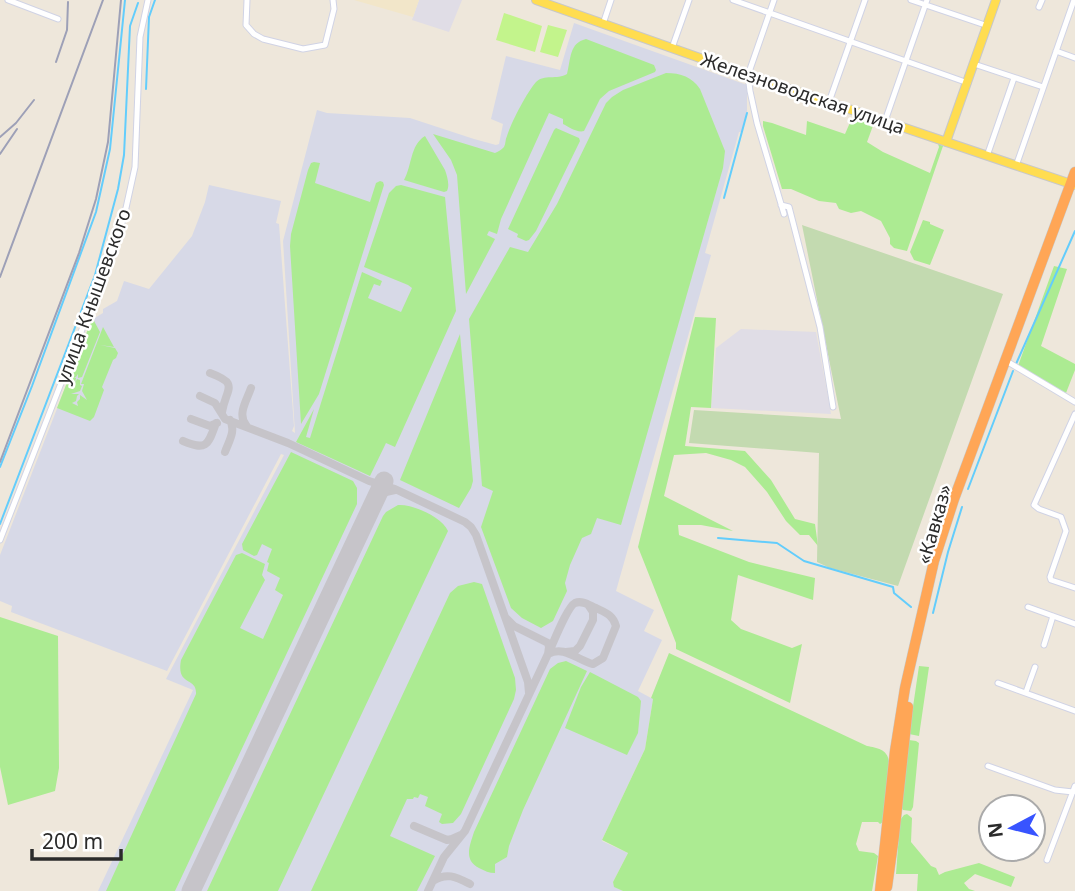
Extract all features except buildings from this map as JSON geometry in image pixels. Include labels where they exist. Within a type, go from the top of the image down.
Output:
[{"type":"highway","points":[[1074,184],[1075,173]]},
{"type":"highway","name":"«Кавказ»","points":[[878,891],[883,871],[912,651],[942,534],[987,407],[1074,184]]},
{"type":"highway","name":"«Кавказ»","points":[[886,891],[899,787],[904,714],[947,532],[1074,184]]},
{"type":"highway","points":[[890,809],[898,756],[899,787]]},
{"type":"main road","name":"Железноводская улица","points":[[536,0],[748,75],[1074,184]]},
{"type":"main road","points":[[946,142],[996,0]]},
{"type":"street","points":[[8,0],[58,19]]},
{"type":"street","name":"улица Кнышевского","points":[[0,541],[124,217],[135,167],[140,37],[148,0]]},
{"type":"street","points":[[247,0],[246,25],[254,34],[263,39],[303,49],[325,45],[334,9],[333,0]]},
{"type":"street","points":[[603,24],[611,0]]},
{"type":"street","points":[[672,48],[689,0]]},
{"type":"street","points":[[733,0],[968,83]]},
{"type":"street","points":[[774,0],[748,75],[757,123],[784,215]]},
{"type":"street","points":[[829,102],[865,0]]},
{"type":"street","points":[[911,0],[926,2],[988,26]]},
{"type":"street","points":[[1039,7],[1042,0]]},
{"type":"street","points":[[1016,166],[1074,0]]},
{"type":"street","points":[[885,121],[926,2]]},
{"type":"street","points":[[1056,51],[1075,58]]},
{"type":"street","points":[[974,64],[1043,88]]},
{"type":"street","points":[[987,156],[1014,78]]},
{"type":"street","points":[[781,205],[789,207],[793,221],[820,327],[833,407]]},
{"type":"street","points":[[1008,362],[1075,402]]},
{"type":"street","points":[[1075,414],[1034,505],[1062,517],[1066,531],[1050,577],[1051,580],[1075,588]]},
{"type":"street","points":[[1066,531],[1075,533]]},
{"type":"street","points":[[1028,607],[1075,624]]},
{"type":"street","points":[[1044,645],[1053,616]]},
{"type":"street","points":[[1026,692],[1035,667]]},
{"type":"street","points":[[998,683],[1075,711]]},
{"type":"street","points":[[988,766],[1055,790],[1074,789],[1047,860]]},
{"type":"shaded area","points":[[354,0],[419,0],[413,17]]},
{"type":"shaded area","points":[[419,0],[462,0],[449,32],[412,20]]},
{"type":"shaded area","points":[[574,23],[747,85],[747,111],[742,132],[739,132],[705,253],[711,255],[616,591],[654,610],[644,631],[662,640],[638,691],[653,699],[645,749],[602,840],[628,853],[613,882],[615,887],[623,891],[98,891],[193,690],[166,679],[284,455],[281,454],[167,671],[11,612],[12,606],[0,601],[0,555],[90,324],[103,313],[103,309],[117,301],[124,281],[149,289],[192,236],[209,185],[281,201],[276,223],[279,224],[294,426],[292,431],[295,433],[283,241],[317,110],[327,113],[410,118],[474,139],[499,144],[503,124],[491,119],[506,56],[560,70]]},
{"type":"shaded area","points":[[741,329],[816,332],[831,414],[711,408],[716,348]]},
{"type":"green space","points":[[504,13],[542,26],[535,52],[496,40]]},
{"type":"green space","points":[[548,25],[567,30],[558,57],[540,52]]},
{"type":"green space","points":[[586,39],[654,65],[656,70],[609,91],[600,99],[584,131],[570,128],[563,124],[563,119],[549,113],[501,219],[497,234],[489,231],[487,235],[495,239],[466,294],[457,175],[451,160],[433,134],[495,153],[500,150],[504,147],[512,123],[532,87],[543,78],[567,74],[576,44]]},
{"type":"green space","points":[[666,73],[686,76],[700,89],[725,151],[723,168],[621,525],[597,518],[591,534],[582,538],[570,565],[565,583],[567,591],[553,621],[541,628],[522,618],[511,608],[481,527],[493,491],[482,486],[469,319],[510,247],[528,252],[557,204],[606,103],[623,90]]},
{"type":"green space","points":[[860,117],[874,123],[867,142],[930,173],[938,144],[943,146],[907,251],[894,248],[881,221],[861,211],[851,213],[839,209],[836,203],[819,201],[791,189],[782,189],[763,121],[806,135],[807,121],[845,134],[852,118]]},
{"type":"green space","points":[[556,128],[579,138],[580,141],[536,231],[526,241],[508,229]]},
{"type":"green space","points":[[425,136],[445,170],[447,191],[404,180],[414,150]]},
{"type":"green space","points":[[314,162],[320,163],[315,183],[370,202],[376,183],[380,181],[384,185],[319,394],[301,424],[290,246],[308,170]]},
{"type":"green space","points":[[401,185],[445,197],[456,311],[395,447],[386,443],[370,476],[296,442],[314,409],[306,437],[310,438],[362,272],[382,281],[380,286],[374,284],[368,298],[401,312],[412,288],[364,267],[389,193]]},
{"type":"green space","points":[[923,220],[944,230],[930,265],[914,260],[910,252]]},
{"type":"green space","points":[[802,225],[1003,294],[898,586],[817,562],[819,453],[689,443],[694,410],[841,419]]},
{"type":"green space","points":[[1054,266],[1067,269],[1041,346],[1075,364],[1066,393],[1018,366]]},
{"type":"green space","points":[[695,317],[716,318],[711,408],[691,407],[685,446],[745,451],[771,480],[795,519],[815,524],[818,546],[809,535],[800,535],[786,521],[767,492],[745,467],[731,460],[706,453],[674,455],[664,496],[733,531],[701,525],[678,525],[679,535],[749,562],[815,578],[813,600],[738,575],[731,620],[741,629],[792,648],[802,644],[790,703],[676,649],[638,547]]},
{"type":"green space","points":[[93,319],[100,332],[82,377],[78,378],[78,374],[74,377],[75,383],[77,379],[80,380],[80,385],[82,386],[80,391],[71,394],[79,394],[72,403],[78,406],[80,395],[87,400],[82,391],[84,384],[81,384],[103,327],[114,347],[100,345],[115,348],[118,353],[102,387],[104,390],[94,417],[90,421],[57,408]]},
{"type":"green space","points":[[460,334],[473,481],[459,508],[400,480]]},
{"type":"green space","points":[[291,452],[353,481],[357,488],[357,504],[175,891],[106,891],[196,694],[193,685],[181,674],[181,660],[236,555],[242,553],[265,564],[262,575],[265,580],[240,628],[263,639],[283,595],[275,590],[280,578],[267,571],[272,549],[262,544],[254,556],[243,550],[242,544]]},
{"type":"green space","points":[[398,505],[426,512],[440,521],[448,531],[278,891],[207,891],[383,516]]},
{"type":"green space","points":[[474,582],[482,584],[515,678],[516,690],[461,814],[453,823],[442,824],[439,822],[442,814],[425,806],[428,797],[420,794],[418,798],[407,799],[390,836],[435,856],[417,891],[311,891],[450,593],[458,586]]},
{"type":"green space","points":[[0,617],[58,636],[59,768],[55,791],[8,805],[0,767]]},
{"type":"green space","points":[[669,653],[886,754],[889,761],[883,822],[862,822],[856,844],[859,851],[878,856],[872,891],[623,891],[614,887],[613,882],[628,853],[602,840],[645,749],[653,699],[651,698]]},
{"type":"green space","points":[[566,661],[587,671],[523,810],[507,857],[495,864],[495,873],[487,872],[474,865],[469,857],[474,832],[550,669]]},
{"type":"green space","points":[[919,666],[929,667],[919,736],[909,734]]},
{"type":"green space","points":[[590,672],[641,701],[638,733],[627,755],[565,728],[581,687]]},
{"type":"green space","points":[[909,740],[919,743],[911,811],[901,807]]},
{"type":"green space","points":[[904,815],[912,818],[911,842],[931,866],[936,868],[939,875],[979,863],[1015,877],[1011,887],[975,874],[964,883],[975,891],[917,891],[918,874],[896,874],[900,820]]},
{"type":"waterway","points":[[0,467],[96,212],[110,149],[125,0]]},
{"type":"waterway","points":[[146,89],[149,17],[155,0]]},
{"type":"waterway","points":[[0,524],[95,275],[118,189],[124,155],[130,26],[138,3]]},
{"type":"waterway","points":[[724,198],[747,113]]},
{"type":"waterway","points":[[1016,364],[1075,231]]},
{"type":"waterway","points":[[968,489],[1013,371]]},
{"type":"waterway","points":[[933,613],[962,507]]},
{"type":"waterway","points":[[718,538],[777,543],[804,561],[893,587],[894,593],[911,607]]},
{"type":"taxiway","points":[[210,373],[228,384],[222,412]]},
{"type":"taxiway","points":[[246,425],[242,416],[251,388]]},
{"type":"taxiway","points":[[200,396],[215,403],[225,419],[288,443],[369,481],[395,489],[471,527],[528,682],[529,693]]},
{"type":"taxiway","points":[[191,419],[210,426],[217,423]]},
{"type":"taxiway","points":[[225,452],[232,432],[230,420]]},
{"type":"taxiway","points":[[183,441],[197,446],[206,444],[216,423]]},
{"type":"taxiway","points":[[375,500],[386,492],[395,490]]},
{"type":"taxiway","points":[[428,891],[444,857],[465,831],[548,654],[560,626],[568,611],[575,603],[583,602],[609,615],[616,626],[603,658],[593,664],[565,652],[548,654],[548,643],[514,626],[506,618]]},
{"type":"taxiway","points":[[566,652],[575,651],[580,646],[593,620],[593,612],[589,606]]},
{"type":"taxiway","points":[[414,826],[447,840],[461,835]]},
{"type":"taxiway","points":[[433,881],[447,876],[470,884]]},
{"type":"runway","points":[[191,891],[384,481]]},
{"type":"railway","points":[[0,277],[103,0]]},
{"type":"railway","points":[[0,462],[79,253],[96,199],[108,142],[121,0]]},
{"type":"railway","points":[[56,62],[67,30],[68,2]]},
{"type":"railway","points":[[0,137],[16,123],[34,100]]},
{"type":"railway","points":[[0,154],[17,129]]}]
